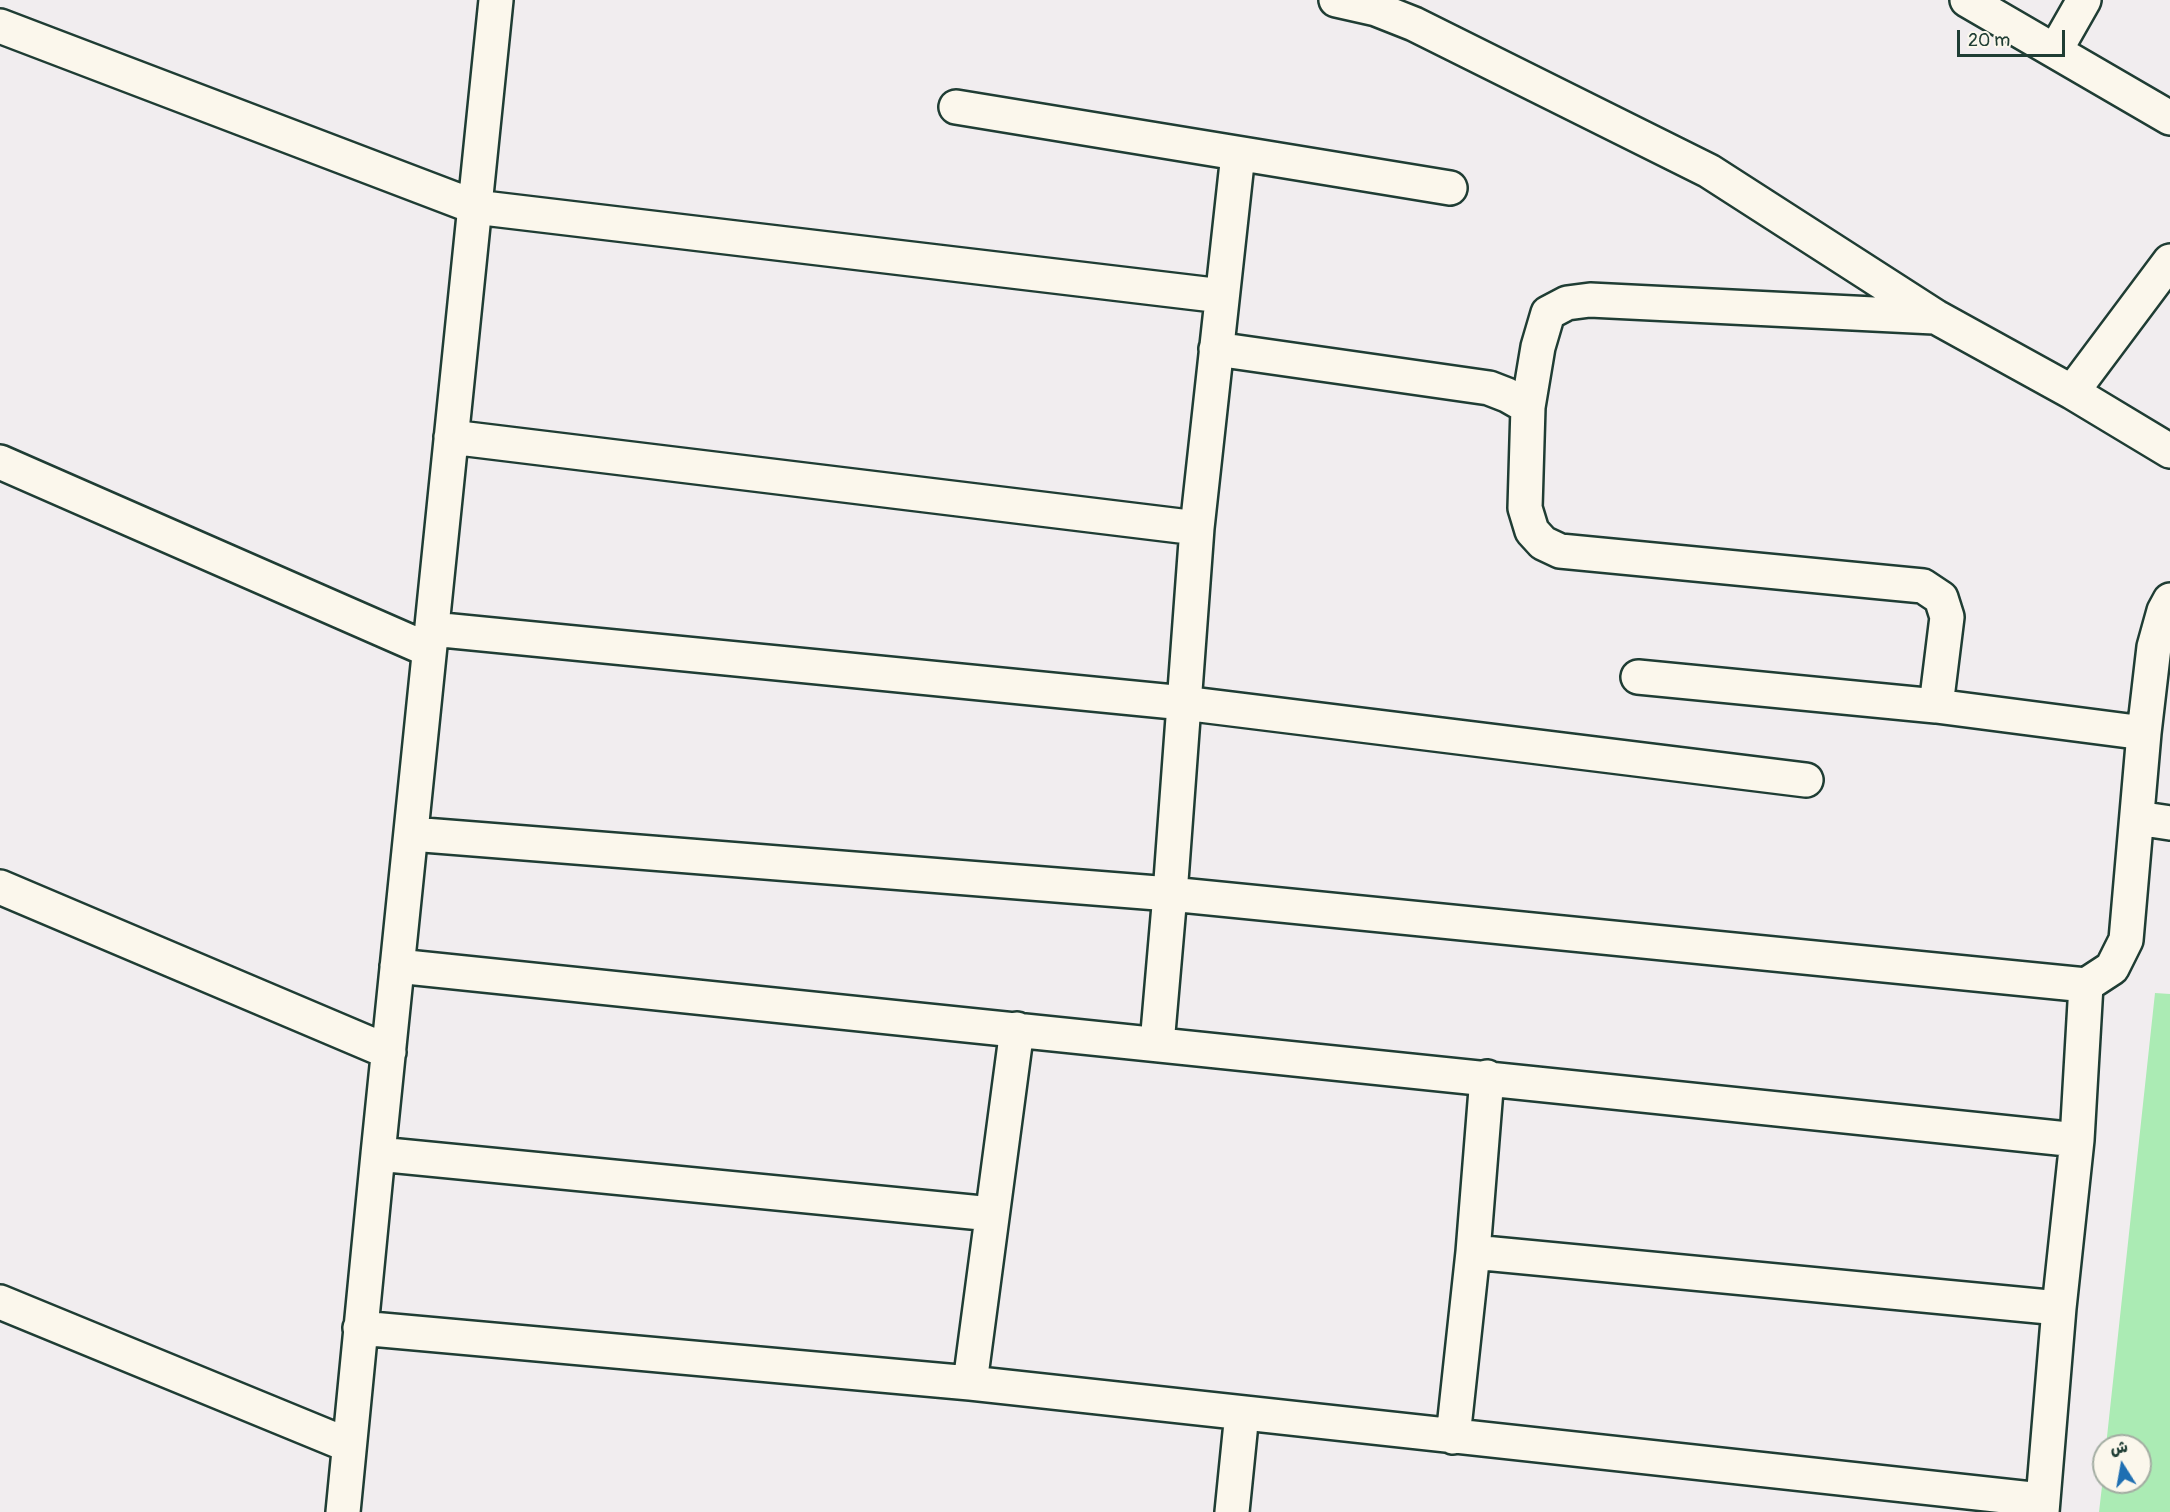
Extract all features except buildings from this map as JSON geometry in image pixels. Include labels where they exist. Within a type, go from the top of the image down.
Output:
[{"type":"street","points":[[343,1512],[348,1444],[496,0]]},
{"type":"street","points":[[1336,0],[1378,4],[1709,171],[1936,317],[2072,392],[2170,451]]},
{"type":"street","points":[[1967,0],[2170,117]]},
{"type":"street","points":[[2055,51],[2084,0]]},
{"type":"street","points":[[0,26],[475,207],[1222,296]]},
{"type":"street","points":[[956,107],[1450,189]]},
{"type":"street","points":[[1157,1044],[1197,528],[1238,154]]},
{"type":"street","points":[[2072,392],[2170,261]]},
{"type":"street","points":[[1935,706],[1947,617],[1941,598],[1923,586],[1560,551],[1543,543],[1532,531],[1525,508],[1528,407],[1538,347],[1548,313],[1567,303],[1590,300],[1936,317]]},
{"type":"street","points":[[1216,349],[1489,388],[1528,407]]},
{"type":"street","points":[[451,437],[1197,528]]},
{"type":"street","points":[[0,462],[430,639],[1185,703],[1806,780]]},
{"type":"street","points":[[411,834],[1170,894],[2086,985],[2112,968],[2127,940],[2144,733],[2154,647],[2164,611],[2170,600]]},
{"type":"street","points":[[1638,677],[1935,706],[2144,733]]},
{"type":"street","points":[[2137,818],[2170,823]]},
{"type":"street","points":[[0,887],[388,1052]]},
{"type":"street","points":[[397,966],[1487,1077],[2077,1140]]},
{"type":"street","points":[[360,1328],[970,1383],[2041,1506],[2077,1140],[2086,985]]},
{"type":"street","points":[[970,1383],[1017,1029]]},
{"type":"street","points":[[1453,1437],[1473,1252],[1487,1077]]},
{"type":"street","points":[[378,1154],[992,1214]]},
{"type":"street","points":[[1473,1252],[2059,1308]]},
{"type":"street","points":[[0,1302],[348,1444]]},
{"type":"street","points":[[1232,1512],[1242,1413]]},
{"type":"green space","points":[[2155,993],[2170,994],[2170,1512],[2099,1512],[2101,1494],[2152,1494],[2152,1434],[2107,1434]]}]
